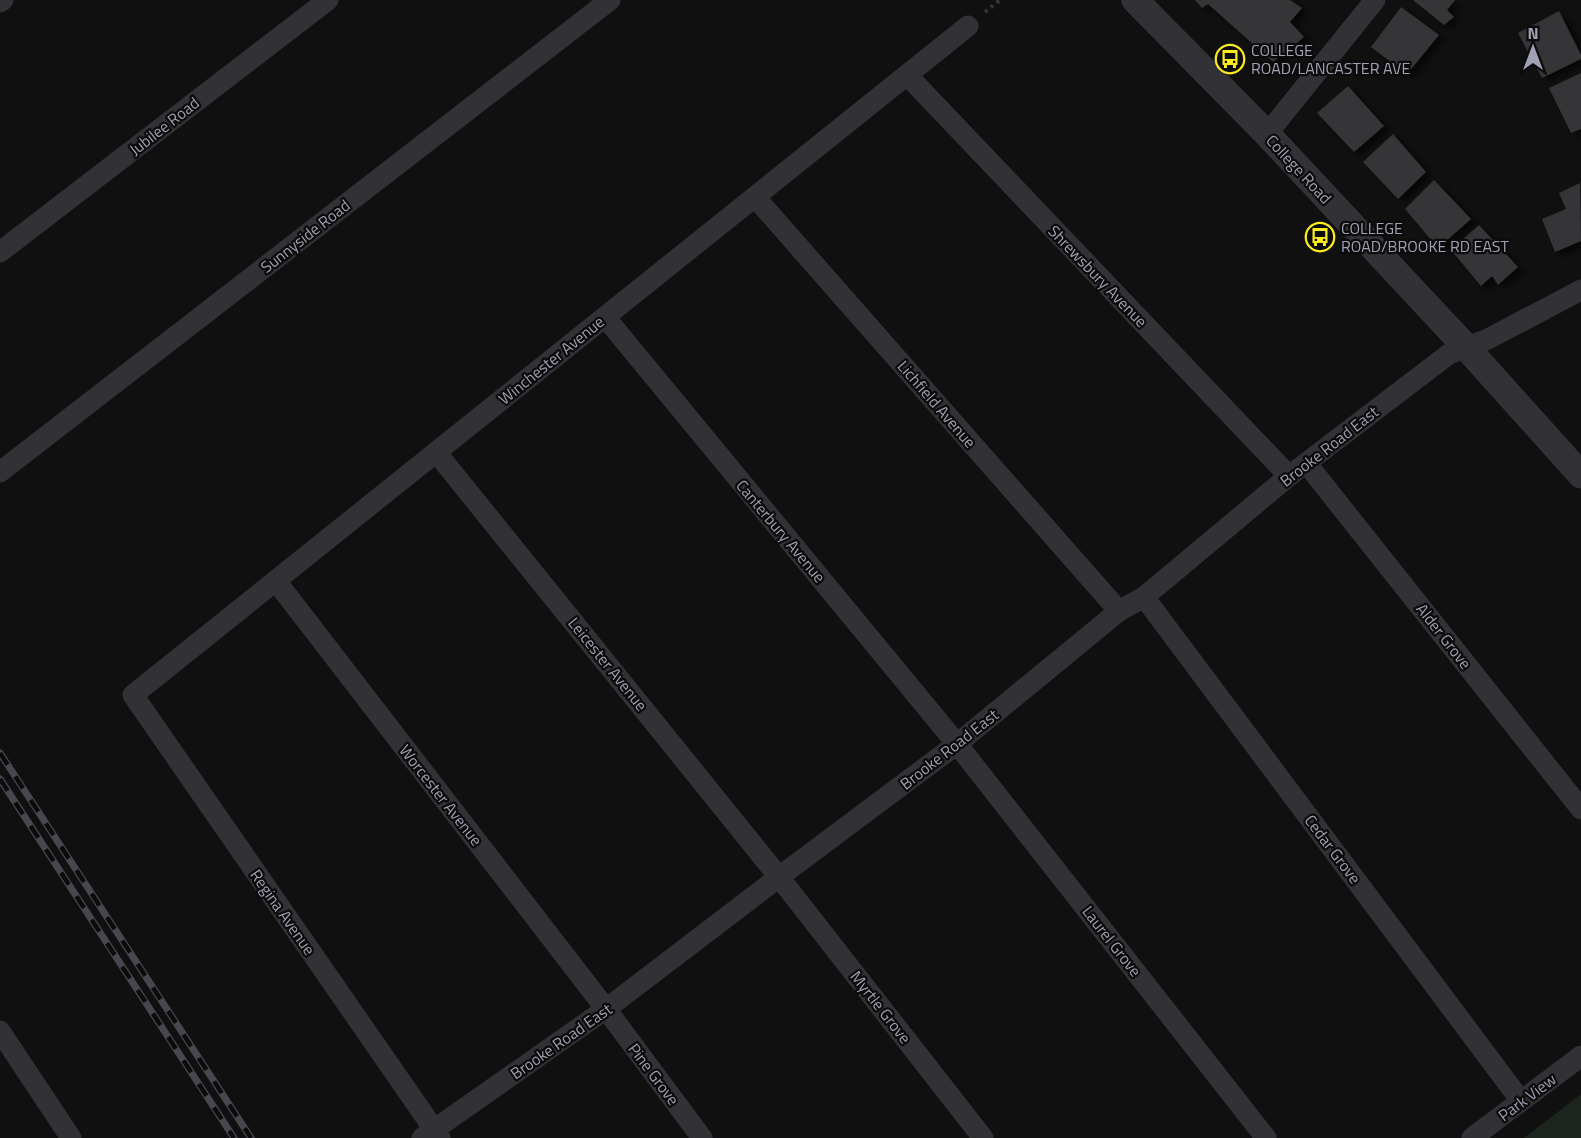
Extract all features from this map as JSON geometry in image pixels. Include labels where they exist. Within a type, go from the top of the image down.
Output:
[{"type":"street","name":"Jubilee Road","points":[[0,252],[328,0]]},
{"type":"street","name":"Sunnyside Road","points":[[0,472],[610,0]]},
{"type":"street","name":"College Road","points":[[1135,0],[1267,134],[1466,347],[1581,475]]},
{"type":"street","points":[[1267,134],[1375,0]]},
{"type":"street","name":"Winchester Avenue","points":[[133,695],[968,26]]},
{"type":"street","name":"Shrewsbury Avenue","points":[[907,75],[1290,476]]},
{"type":"street","name":"Lichfield Avenue","points":[[754,197],[1119,611]]},
{"type":"street","name":"Brooke Road East","points":[[432,1135],[606,1010],[957,744],[1119,611],[1144,597],[1290,476],[1449,354],[1488,339],[1581,290]]},
{"type":"street","name":"Canterbury Avenue","points":[[605,317],[957,744]]},
{"type":"street","name":"Leicester Avenue","points":[[436,452],[779,877]]},
{"type":"street","name":"Alder Grove","points":[[1307,464],[1581,809]]},
{"type":"street","name":"Worcester Avenue","points":[[276,581],[606,1010]]},
{"type":"street","name":"Cedar Grove","points":[[1144,597],[1521,1101]]},
{"type":"street","name":"Regina Avenue","points":[[133,695],[432,1135]]},
{"type":"street","name":"Laurel Grove","points":[[957,744],[1266,1138]]},
{"type":"street","name":"Myrtle Grove","points":[[779,877],[983,1138]]},
{"type":"street","name":"Pine Grove","points":[[606,1010],[702,1138]]},
{"type":"street","points":[[0,1031],[71,1138]]},
{"type":"street","name":"Park View","points":[[1472,1138],[1581,1056]]},
{"type":"shaded area","points":[[1581,1094],[1581,1138],[1524,1138]]},
{"type":"building","points":[[1195,0],[1290,0],[1302,8],[1290,22],[1304,37],[1273,62],[1208,4],[1202,8]]},
{"type":"building","points":[[1413,0],[1455,0],[1447,10],[1454,17],[1444,25]]},
{"type":"building","points":[[1401,7],[1439,35],[1407,74],[1371,47]]},
{"type":"building","points":[[1559,11],[1581,59],[1542,78],[1518,33]]},
{"type":"building","points":[[1581,73],[1581,129],[1571,133],[1549,88]]},
{"type":"building","points":[[1348,86],[1384,126],[1354,152],[1317,113]]},
{"type":"building","points":[[1393,134],[1426,172],[1398,199],[1363,162]]},
{"type":"building","points":[[1434,180],[1471,219],[1438,248],[1405,209]]},
{"type":"building","points":[[1580,183],[1581,241],[1555,252],[1542,219],[1566,209],[1559,193]]},
{"type":"building","points":[[1479,225],[1518,267],[1498,285],[1492,276],[1481,286],[1451,250]]},
{"type":"railway","points":[[0,753],[251,1138]]},
{"type":"railway","points":[[0,779],[234,1138]]},
{"type":"place","name":"COLLEGE ROAD/LANCASTER AVE","points":[[1230,59]]},
{"type":"place","name":"COLLEGE ROAD/BROOKE RD EAST","points":[[1320,237]]}]
